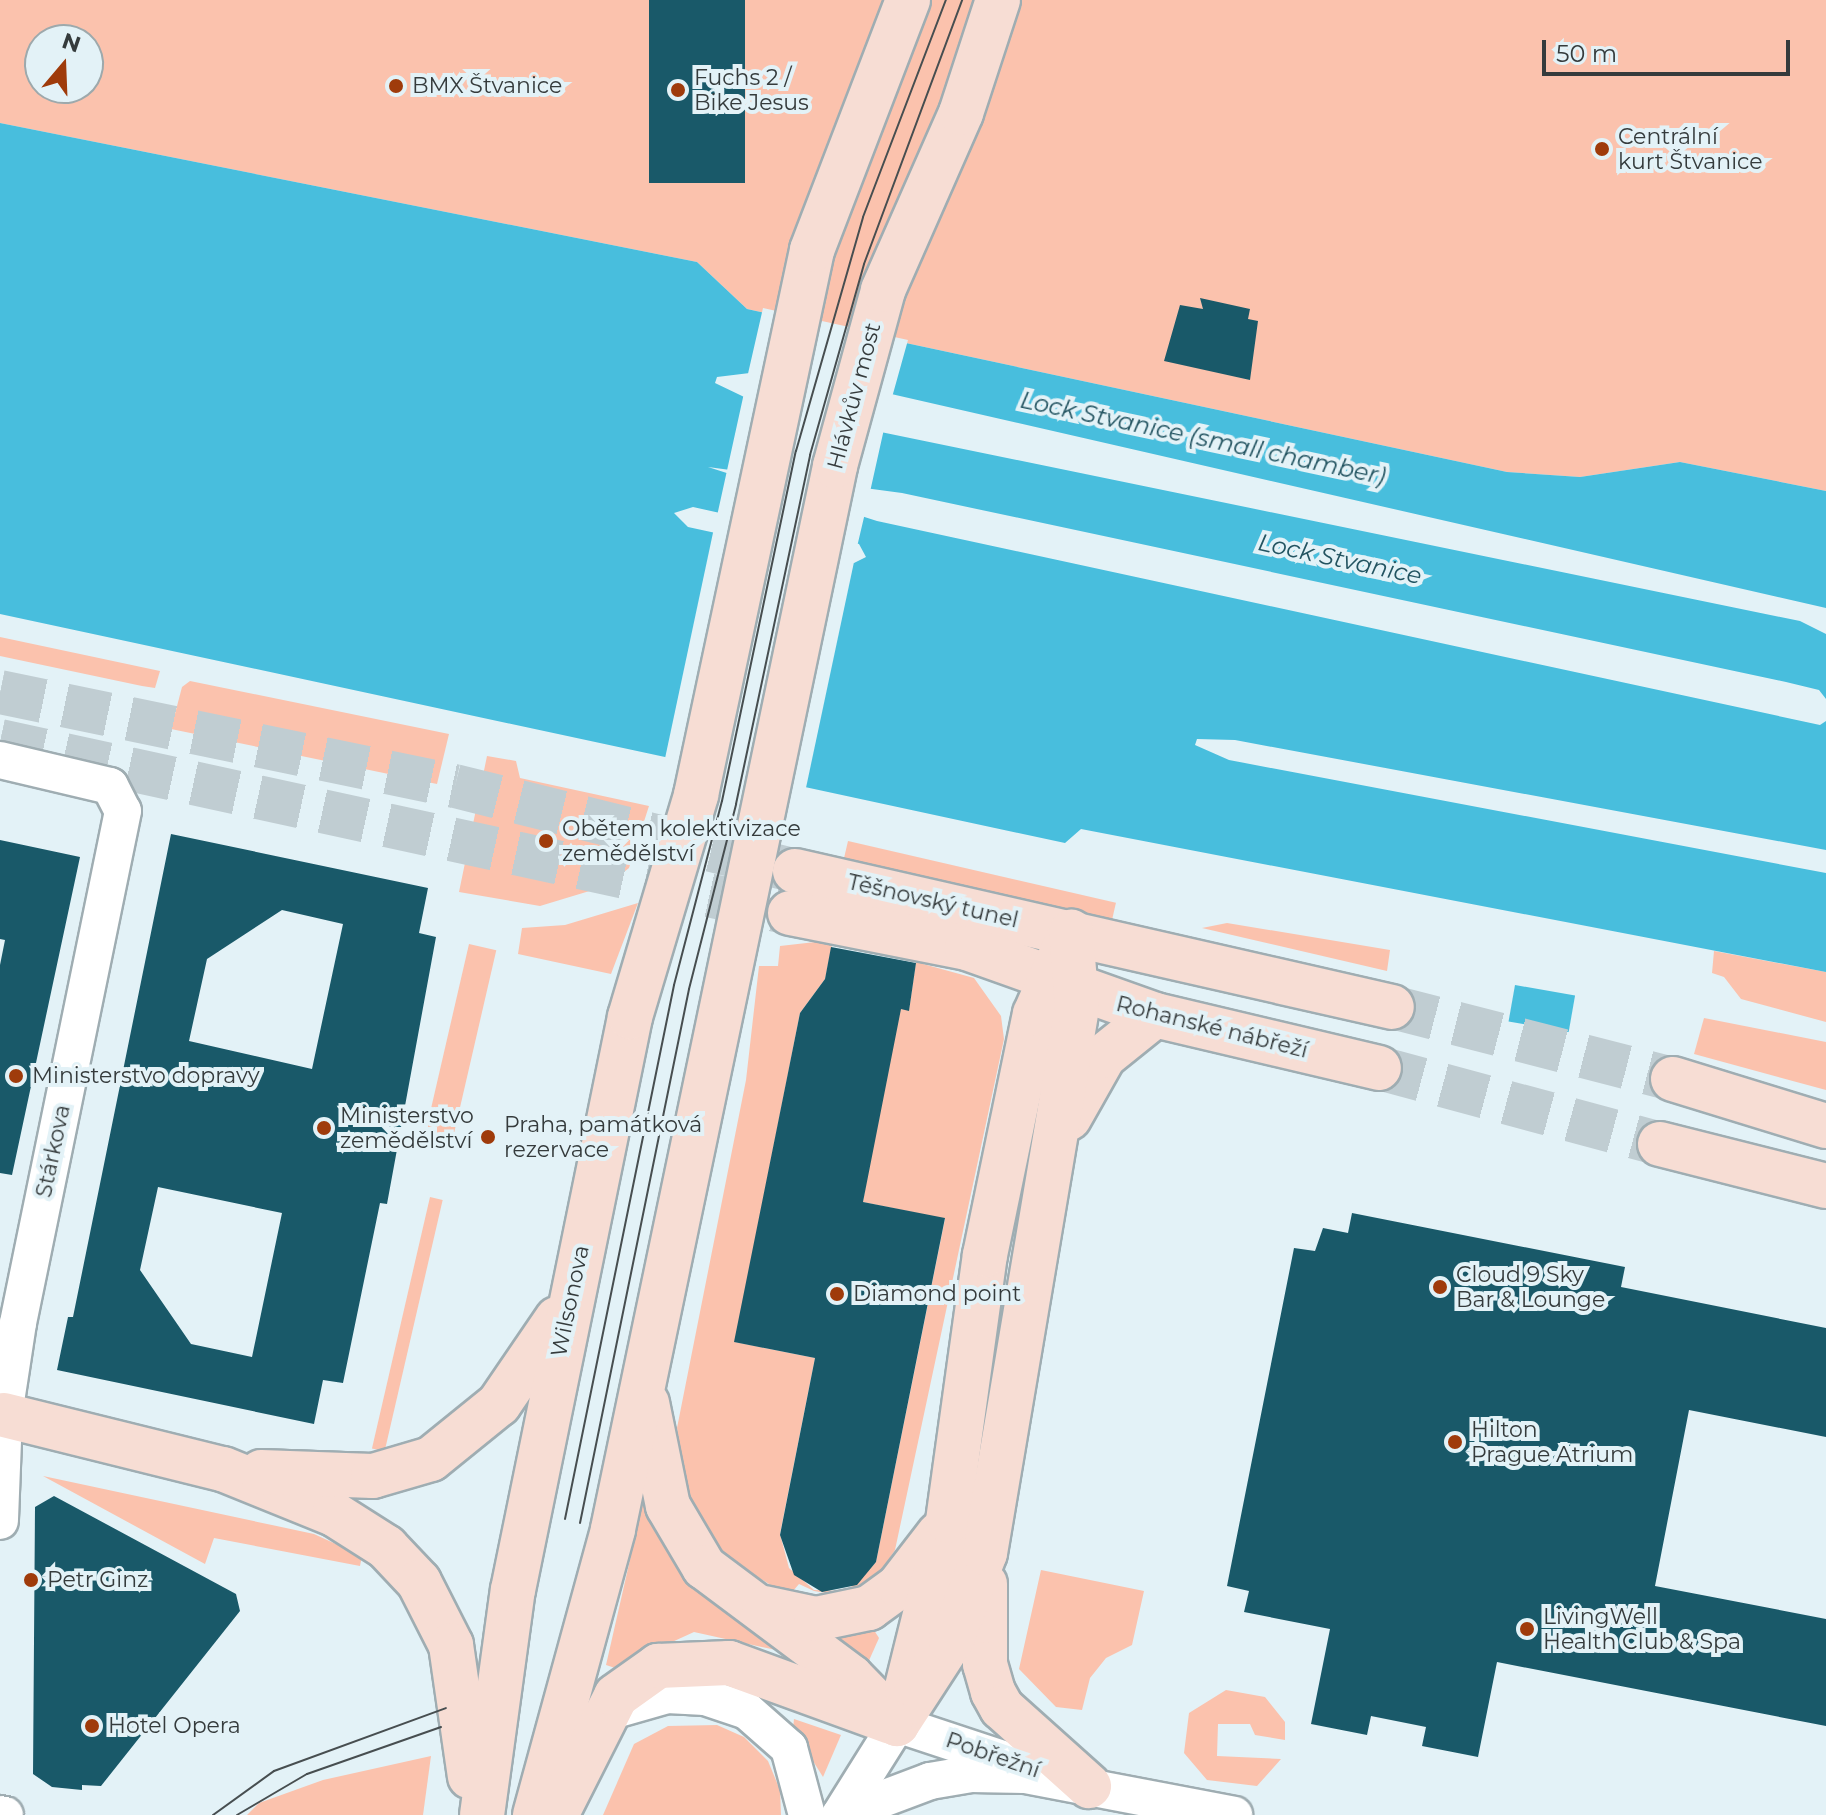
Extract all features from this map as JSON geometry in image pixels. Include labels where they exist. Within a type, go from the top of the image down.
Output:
[{"type":"main road","name":"Wilsonova","points":[[482,1815],[513,1590],[630,1017],[696,795],[812,250],[908,0]]},
{"type":"main road","name":"Hlávkův most","points":[[642,1374],[835,466],[890,271],[995,16]]},
{"type":"main road","name":"Těšnovský tunel","points":[[795,871],[1071,932]]},
{"type":"main road","name":"Těšnovský tunel","points":[[790,913],[967,948],[1062,984]]},
{"type":"main road","points":[[1089,1786],[1002,1708],[993,1692],[985,1664],[985,1553],[1048,1155],[1062,984],[1071,932],[1392,1007]]},
{"type":"main road","points":[[897,1724],[948,1521],[985,1255],[1062,984]]},
{"type":"main road","name":"Rohanské nábřeží","points":[[1062,984],[1155,1015],[1379,1068]]},
{"type":"main road","points":[[1048,1155],[1104,1056],[1155,1015]]},
{"type":"main road","points":[[1673,1079],[1826,1126]]},
{"type":"main road","points":[[1660,1144],[1826,1186]]},
{"type":"main road","points":[[338,1496],[431,1459],[470,1433],[515,1383],[571,1297]]},
{"type":"main road","points":[[642,1374],[675,1524],[704,1567],[851,1677],[897,1724]]},
{"type":"main road","points":[[535,1815],[591,1625],[642,1374]]},
{"type":"main road","points":[[2,1414],[338,1496],[411,1571],[442,1623],[458,1669],[472,1815]]},
{"type":"main road","points":[[747,1601],[796,1617],[853,1615],[899,1586],[948,1521]]},
{"type":"main road","points":[[897,1724],[951,1641],[985,1553]]},
{"type":"main road","points":[[556,1815],[607,1712],[623,1686],[643,1672],[707,1660],[752,1669],[897,1724]]},
{"type":"street","name":"Stárkova","points":[[0,760],[110,786],[123,811],[2,1414],[0,1521]]},
{"type":"street","points":[[607,1712],[667,1695],[705,1697],[747,1711],[789,1748],[807,1815]]},
{"type":"street","name":"Pobřežní","points":[[897,1724],[1089,1786]]},
{"type":"street","points":[[840,1815],[897,1724]]},
{"type":"street","name":"Pobřežní","points":[[840,1815],[930,1781],[971,1774],[1089,1786],[1234,1815]]},
{"type":"shaded area","points":[[0,0],[1826,0],[1826,491],[1680,462],[1580,477],[1507,472],[747,309],[697,262],[0,123]]},
{"type":"shaded area","points":[[0,637],[160,671],[155,688],[0,656]]},
{"type":"shaded area","points":[[190,681],[449,734],[437,784],[171,729],[182,687]]},
{"type":"shaded area","points":[[487,756],[516,761],[520,778],[649,806],[629,868],[606,886],[540,906],[459,892]]},
{"type":"shaded area","points":[[848,841],[1116,903],[1112,920],[844,859]]},
{"type":"shaded area","points":[[638,903],[611,974],[518,954],[522,928],[565,925]]},
{"type":"shaded area","points":[[1227,923],[1390,950],[1387,971],[1202,928]]},
{"type":"shaded area","points":[[833,940],[825,979],[800,1013],[735,1342],[815,1358],[780,1534],[789,1568],[814,1590],[846,1591],[832,1594],[814,1591],[799,1584],[793,1591],[772,1586],[725,1556],[688,1500],[677,1428],[746,1080],[759,966],[778,966],[780,946]]},
{"type":"shaded area","points":[[469,944],[496,950],[452,1143],[424,1137]]},
{"type":"shaded area","points":[[1714,951],[1826,972],[1826,1022],[1741,999],[1724,977],[1712,973]]},
{"type":"shaded area","points":[[916,962],[974,978],[1001,1016],[1004,1039],[895,1550],[879,1574],[847,1591],[876,1562],[945,1219],[863,1202],[895,1007],[909,1010]]},
{"type":"shaded area","points":[[1704,1018],[1826,1042],[1826,1090],[1694,1054]]},
{"type":"shaded area","points":[[430,1197],[443,1200],[385,1451],[372,1448]]},
{"type":"shaded area","points":[[43,1476],[314,1534],[362,1556],[360,1566],[214,1538],[205,1564]]},
{"type":"shaded area","points":[[645,1494],[651,1495],[663,1544],[676,1565],[785,1652],[694,1632],[615,1668],[606,1665]]},
{"type":"shaded area","points":[[1041,1570],[1144,1591],[1132,1645],[1106,1658],[1090,1678],[1082,1710],[1056,1707],[1019,1669]]},
{"type":"shaded area","points":[[872,1627],[879,1638],[867,1665],[829,1637]]},
{"type":"shaded area","points":[[1226,1690],[1265,1697],[1285,1722],[1285,1740],[1255,1735],[1250,1724],[1218,1724],[1217,1756],[1281,1759],[1257,1786],[1207,1780],[1184,1753],[1189,1713]]},
{"type":"shaded area","points":[[794,1719],[841,1735],[823,1777],[793,1729]]},
{"type":"shaded area","points":[[717,1725],[744,1737],[768,1761],[780,1790],[781,1815],[603,1815],[634,1744],[668,1726]]},
{"type":"shaded area","points":[[431,1756],[423,1815],[247,1815],[259,1803],[323,1780]]},
{"type":"water","points":[[0,123],[697,262],[747,309],[1507,472],[1580,477],[1680,462],[1826,491],[1826,608],[782,369],[717,377],[715,383],[769,409],[1800,621],[1826,634],[1826,699],[1819,690],[1786,682],[902,493],[708,467],[877,521],[1820,725],[1826,721],[1826,850],[1235,740],[1197,739],[1195,745],[1229,760],[1826,873],[1826,972],[1081,829],[1065,843],[0,614]],"holes":[[[693,507],[859,544],[866,557],[854,563],[688,527],[674,513]]]},
{"type":"water","points":[[1515,985],[1575,996],[1569,1032],[1509,1021]]},
{"type":"pier","points":[[763,308],[908,340],[891,401],[781,373],[747,378]]},
{"type":"pier","points":[[744,393],[770,405],[884,429],[870,492],[748,475],[865,513],[857,547],[717,516]]},
{"type":"pier","points":[[714,528],[855,558],[806,790],[665,760]]},
{"type":"building","name":"Fuchs 2 / Bike Jesus","points":[[649,0],[745,0],[745,183],[649,183]]},
{"type":"building","points":[[1200,298],[1250,309],[1248,319],[1258,321],[1250,380],[1164,361],[1180,305],[1203,309]]},
{"type":"building","name":"Ministerstvo zemědělství","points":[[171,834],[428,888],[419,933],[436,937],[387,1204],[380,1203],[343,1383],[323,1380],[314,1424],[57,1370],[68,1317],[73,1317]],"holes":[[[282,910],[343,924],[312,1069],[189,1041],[207,959]],[[158,1187],[282,1213],[252,1357],[191,1344],[140,1270]]]},
{"type":"building","name":"Ministerstvo dopravy","points":[[0,840],[80,857],[12,1175],[0,1173],[0,965],[5,940],[0,939]]},
{"type":"building","name":"Diamond point","points":[[831,947],[916,963],[909,1011],[901,1009],[863,1202],[945,1218],[876,1562],[857,1585],[822,1592],[794,1575],[780,1535],[815,1358],[734,1342],[800,1013],[825,979]]},
{"type":"building","name":"Hilton Prague Atrium","points":[[1352,1213],[1625,1267],[1621,1287],[1826,1328],[1826,1437],[1689,1410],[1655,1586],[1826,1619],[1826,1726],[1497,1662],[1478,1757],[1422,1746],[1426,1727],[1371,1716],[1367,1735],[1311,1724],[1330,1629],[1244,1612],[1249,1591],[1227,1586],[1294,1248],[1315,1251],[1323,1228],[1348,1233]]},
{"type":"building","points":[[54,1496],[236,1594],[240,1611],[101,1786],[82,1785],[82,1790],[52,1787],[33,1774],[35,1507]]},
{"type":"tunnel","points":[[0,692],[455,786],[789,869]]},
{"type":"tunnel","points":[[0,741],[790,913]]},
{"type":"tunnel","points":[[1392,1007],[1673,1079]]},
{"type":"tunnel","points":[[1379,1068],[1660,1144]]},
{"type":"tram line","points":[[565,1519],[674,985],[722,801],[796,451],[863,217],[946,0]]},
{"type":"tram line","points":[[580,1523],[689,989],[736,804],[810,455],[864,264],[962,0]]},
{"type":"tram line","points":[[213,1815],[274,1771],[446,1708]]},
{"type":"tram line","points":[[237,1815],[307,1774],[441,1727]]},
{"type":"place","name":"BMX Štvanice","points":[[396,86]]},
{"type":"place","name":"Fuchs 2 / Bike Jesus","points":[[678,90]]},
{"type":"place","name":"Centrální kurt Štvanice","points":[[1602,149]]},
{"type":"place","name":"Obětem kolektivizace zemědělství","points":[[546,841]]},
{"type":"place","name":"Ministerstvo dopravy","points":[[16,1076]]},
{"type":"place","name":"Ministerstvo zemědělství","points":[[324,1128]]},
{"type":"place","name":"Praha, památková rezervace","points":[[488,1137]]},
{"type":"place","name":"Cloud 9 Sky Bar & Lounge","points":[[1440,1287]]},
{"type":"place","name":"Diamond point","points":[[837,1294]]},
{"type":"place","name":"Hilton Prague Atrium","points":[[1455,1442]]},
{"type":"place","name":"Petr Ginz","points":[[31,1580]]},
{"type":"place","name":"LivingWell Health Club & Spa","points":[[1527,1629]]},
{"type":"place","name":"Hotel Opera","points":[[92,1726]]},
{"type":"water label","name":"Lock Stvanice (small chamber)","points":[[1203,438]]},
{"type":"water label","name":"Lock Stvanice","points":[[1340,559]]}]
